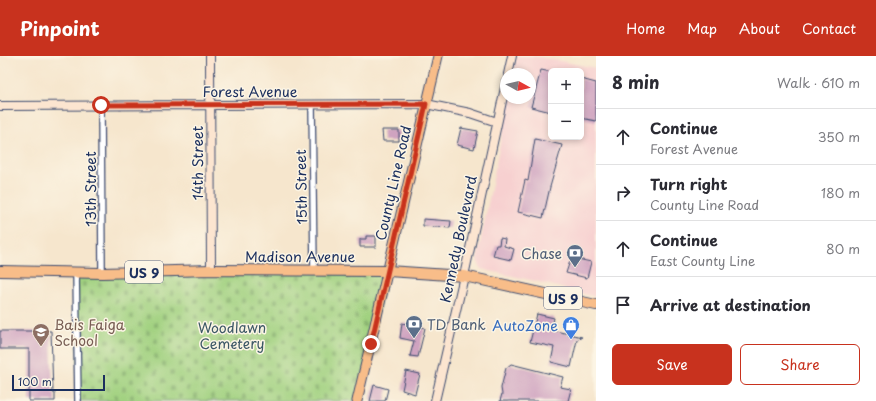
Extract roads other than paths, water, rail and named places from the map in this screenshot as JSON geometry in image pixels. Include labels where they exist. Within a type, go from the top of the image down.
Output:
[{"type":"highway","name":"Madison Avenue","points":[[0,271],[102,273],[211,270],[388,270],[464,276],[596,305]]},
{"type":"main road","name":"County Line Road","points":[[357,401],[438,56]]},
{"type":"street","name":"14th Street","points":[[210,56],[211,270]]},
{"type":"street","points":[[509,68],[512,56]]},
{"type":"street","name":"15th Street","points":[[312,104],[314,270]]},
{"type":"street","name":"Forest Avenue","points":[[0,106],[426,104],[470,113],[497,122]]},
{"type":"street","name":"Kennedy Boulevard","points":[[435,401],[501,104]]},
{"type":"street","name":"13th Street","points":[[101,105],[102,273]]},
{"type":"street","points":[[76,272],[78,401]]},
{"type":"place","name":"Chase","points":[[575,268]]},
{"type":"place","name":"TD Bank","points":[[414,339]]},
{"type":"place","name":"AutoZone","points":[[571,340]]},
{"type":"place","name":"Bais Faiga School","points":[[41,347]]},
{"type":"park label","name":"Woodlawn Cemetery","points":[[232,336]]}]
